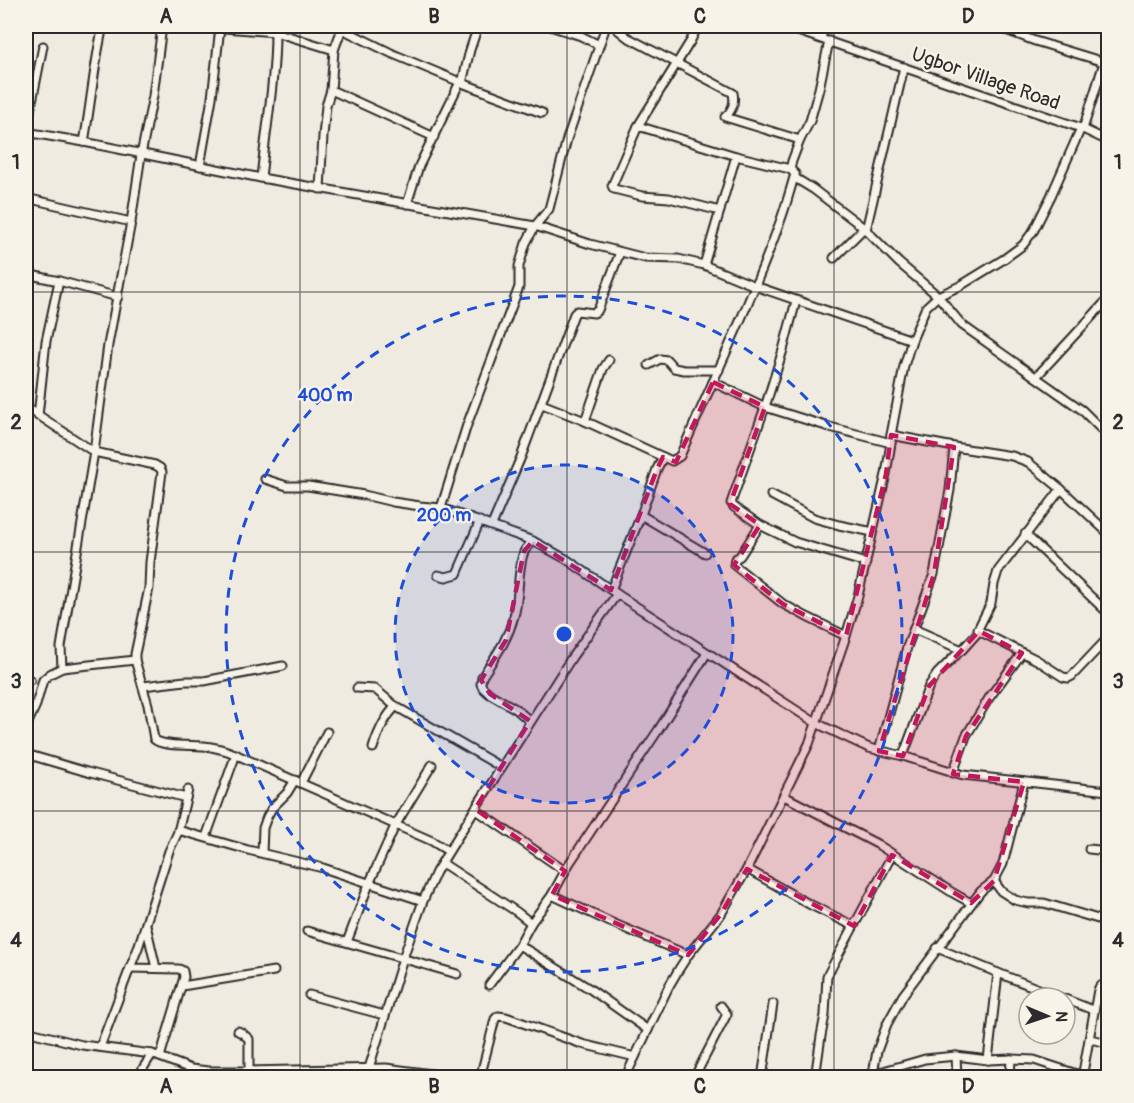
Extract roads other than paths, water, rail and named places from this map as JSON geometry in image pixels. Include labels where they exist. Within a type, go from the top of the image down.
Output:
[{"type":"street","points":[[84,142],[103,26]]},
{"type":"street","points":[[62,668],[61,647],[94,452],[108,345],[153,96],[162,26]]},
{"type":"street","points":[[210,26],[275,32],[334,50]]},
{"type":"street","points":[[407,204],[419,166],[461,83],[477,28],[465,26]]},
{"type":"street","points":[[550,26],[581,36],[599,45]]},
{"type":"street","points":[[441,507],[467,425],[519,287],[519,266],[526,243],[535,226],[549,209],[567,139],[606,26]]},
{"type":"street","points":[[698,26],[638,126],[612,186],[614,189],[642,196],[669,198],[720,211]]},
{"type":"street","name":"Ugbor Village Road","points":[[783,26],[1082,128],[1108,141]]},
{"type":"street","points":[[821,38],[825,26]]},
{"type":"street","points":[[995,26],[1104,62]]},
{"type":"street","points":[[200,166],[212,98],[220,27]]},
{"type":"street","points":[[320,189],[326,106],[331,90],[334,50],[343,27],[393,54],[461,83],[542,113]]},
{"type":"street","points":[[617,29],[627,37],[733,93],[735,101],[725,117],[800,140]]},
{"type":"street","points":[[261,178],[272,89],[275,32]]},
{"type":"street","points":[[829,41],[810,121],[792,161],[795,178],[865,229],[899,263],[938,296],[962,324],[1082,410],[1108,436]]},
{"type":"street","points":[[43,46],[26,132],[320,189],[535,226],[590,244],[645,258],[678,259],[704,265],[796,301],[912,340]]},
{"type":"street","points":[[625,1077],[669,986],[688,955],[721,914],[747,869],[809,744],[846,636],[866,563],[886,474],[904,366],[926,307],[938,296],[960,286],[1023,245],[1034,230],[1052,196],[1082,128],[1108,50]]},
{"type":"street","points":[[834,258],[865,229],[904,67]]},
{"type":"street","points":[[331,90],[434,137]]},
{"type":"street","points":[[638,126],[793,171]]},
{"type":"street","points":[[704,265],[736,156]]},
{"type":"street","points":[[542,404],[672,461],[680,456],[755,286],[781,220],[793,171]]},
{"type":"street","points":[[26,198],[131,222]]},
{"type":"street","points":[[492,525],[542,404],[574,314],[577,311],[594,313],[598,310],[620,252]]},
{"type":"street","points":[[26,274],[118,297]]},
{"type":"street","points":[[38,416],[46,341],[58,281]]},
{"type":"street","points":[[1036,377],[1108,300]]},
{"type":"street","points":[[796,301],[765,407],[731,502],[734,507],[760,525],[795,542],[866,563]]},
{"type":"street","points":[[649,365],[660,359],[667,360],[674,368],[684,370],[719,370]]},
{"type":"street","points":[[585,421],[603,369],[609,360]]},
{"type":"street","points":[[713,382],[765,407],[891,443]]},
{"type":"street","points":[[26,407],[94,452],[155,465],[162,472],[150,562],[149,588],[135,660],[148,705],[154,739],[165,744],[210,746],[236,754],[432,841],[448,851]]},
{"type":"street","points":[[891,435],[1012,456],[1028,462],[1108,533]]},
{"type":"street","points":[[879,751],[908,647],[934,574],[950,490],[954,447]]},
{"type":"street","points":[[369,1068],[384,1015],[423,901],[448,851],[614,592],[640,515],[663,457]]},
{"type":"street","points":[[265,479],[287,486],[308,486],[393,502],[441,507],[533,541],[566,559],[816,723],[879,751],[903,756],[953,773],[1108,791]]},
{"type":"street","points":[[903,756],[929,686],[937,674],[964,649],[979,631],[978,626],[991,603],[993,584],[998,570],[1061,489]]},
{"type":"street","points":[[771,495],[814,518],[873,532]]},
{"type":"street","points":[[640,515],[705,553]]},
{"type":"street","points":[[438,575],[446,577],[457,574],[480,521]]},
{"type":"street","points":[[760,525],[740,556],[735,559],[734,565],[783,604],[846,636]]},
{"type":"street","points":[[1025,534],[1108,613]]},
{"type":"street","points":[[531,721],[490,694],[483,687],[481,680],[506,640],[517,606],[524,551],[533,541]]},
{"type":"street","points":[[914,629],[961,650]]},
{"type":"street","points":[[979,631],[1068,678],[1108,638]]},
{"type":"street","points":[[489,985],[552,895],[565,871],[665,721],[707,653]]},
{"type":"street","points":[[953,773],[966,736],[989,698],[1022,653]]},
{"type":"street","points":[[26,727],[36,705],[43,680],[50,674],[62,668],[135,660]]},
{"type":"street","points":[[143,686],[204,681],[283,666]]},
{"type":"street","points":[[357,688],[375,689],[396,706],[501,767]]},
{"type":"street","points":[[373,748],[388,714],[396,706]]},
{"type":"street","points":[[262,853],[263,828],[267,817],[272,808],[298,782],[327,732]]},
{"type":"street","points":[[26,754],[186,798]]},
{"type":"street","points":[[206,837],[236,754]]},
{"type":"street","points":[[347,942],[369,884],[395,826],[432,765]]},
{"type":"street","points":[[873,1074],[877,1051],[887,1024],[903,995],[971,903],[994,881],[1003,864],[1024,782]]},
{"type":"street","points":[[100,1047],[146,925],[169,851],[178,830],[188,790]]},
{"type":"street","points":[[784,796],[877,844],[971,903]]},
{"type":"street","points":[[474,809],[565,871]]},
{"type":"street","points":[[178,830],[323,868],[423,901]]},
{"type":"street","points":[[1089,849],[1108,851]]},
{"type":"street","points":[[815,1077],[825,1015],[827,976],[892,855]]},
{"type":"street","points":[[442,863],[531,923]]},
{"type":"street","points":[[747,869],[854,926]]},
{"type":"street","points":[[994,881],[1001,891],[1015,900],[1044,903],[1108,922]]},
{"type":"street","points":[[552,895],[688,955]]},
{"type":"street","points":[[146,925],[156,968]]},
{"type":"street","points":[[307,931],[457,975]]},
{"type":"street","points":[[519,945],[590,989],[648,1030]]},
{"type":"street","points":[[938,948],[1030,986]]},
{"type":"street","points":[[130,968],[181,969],[185,975],[160,1057]]},
{"type":"street","points":[[182,986],[274,971]]},
{"type":"street","points":[[988,1060],[998,973]]},
{"type":"street","points":[[851,1077],[873,1074],[925,1059],[956,1056],[988,1060],[1034,1060],[1083,1077],[1098,990],[1100,986],[1108,986]]},
{"type":"street","points":[[309,995],[384,1015]]},
{"type":"street","points":[[1077,1004],[1093,1010]]},
{"type":"street","points":[[762,1077],[773,1005]]},
{"type":"street","points":[[694,1077],[727,1014],[721,1006]]},
{"type":"street","points":[[480,1077],[495,1019],[498,1016],[582,1044],[635,1057]]},
{"type":"street","points":[[26,1031],[82,1046],[152,1054],[191,1069],[209,1071],[326,1073],[386,1068],[436,1076],[462,1077]]},
{"type":"street","points":[[238,1031],[249,1040],[246,1073]]},
{"type":"street","points":[[1090,1039],[1108,1043]]},
{"type":"street","points":[[137,1077],[152,1054]]},
{"type":"street","points":[[956,1056],[957,1077]]},
{"type":"street","points":[[1010,1077],[1011,1059]]}]
